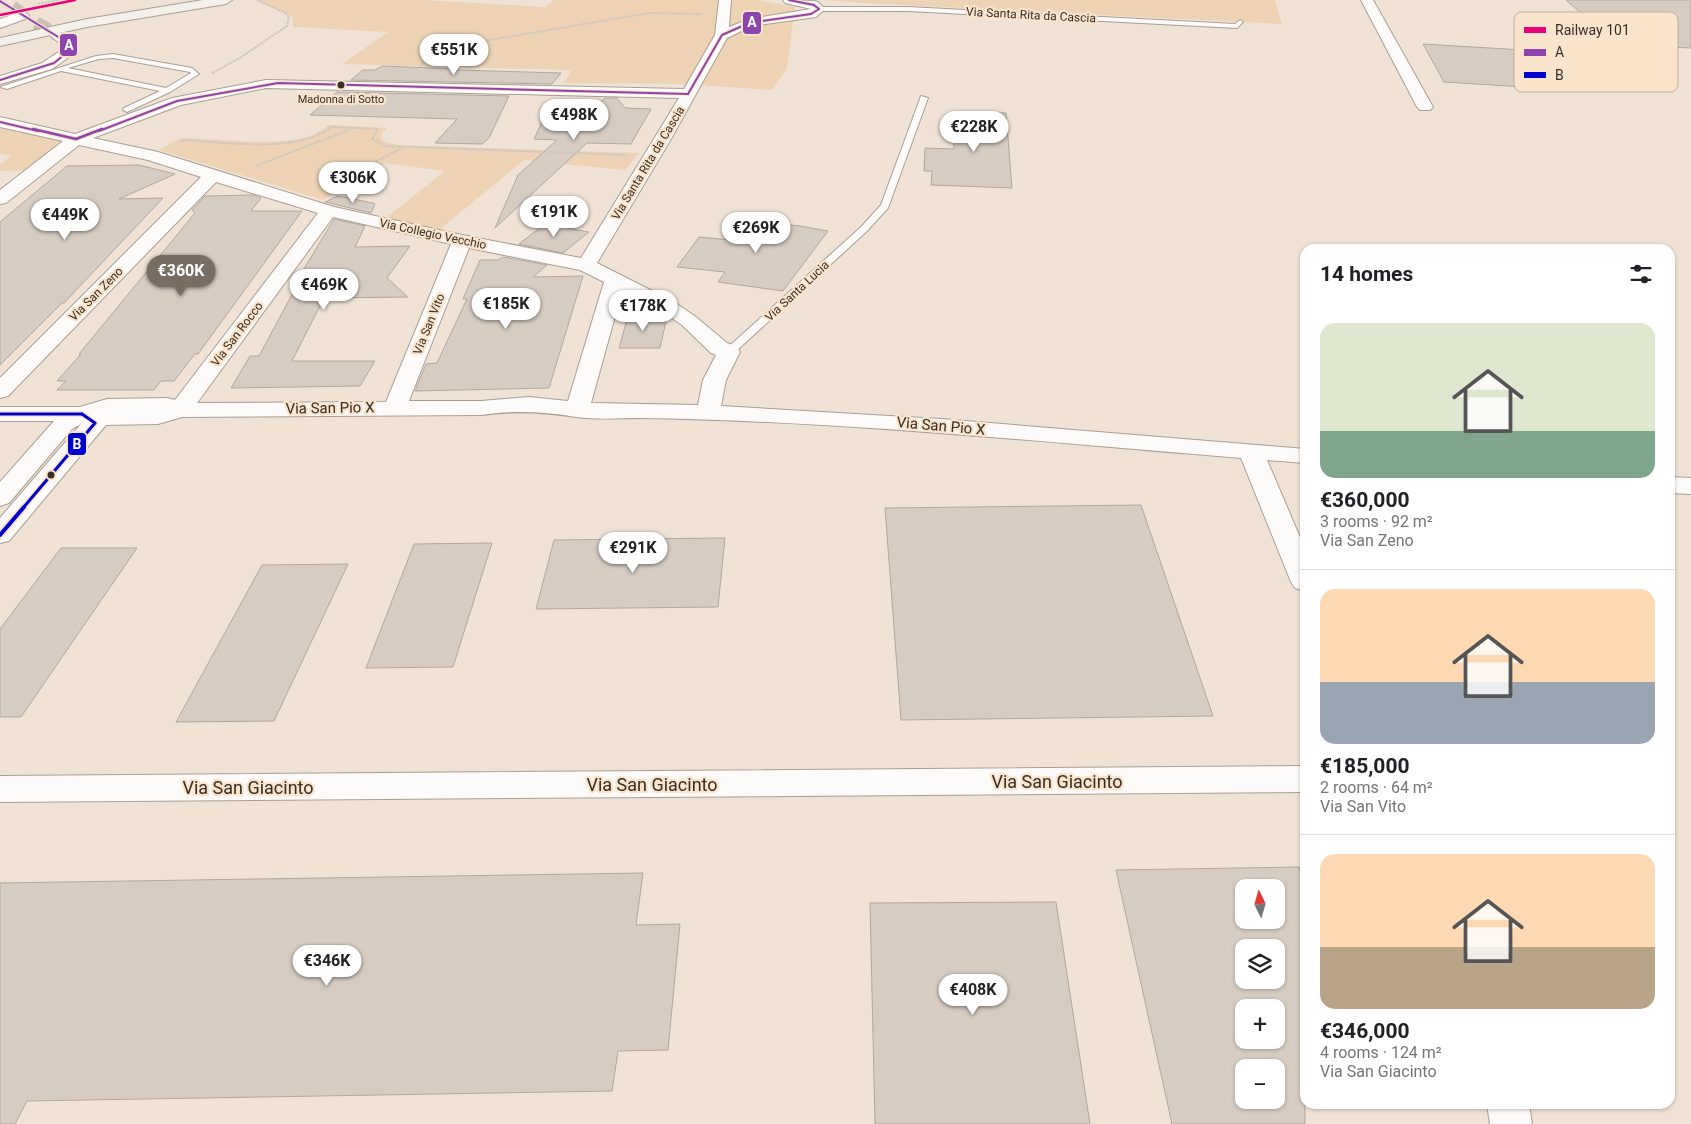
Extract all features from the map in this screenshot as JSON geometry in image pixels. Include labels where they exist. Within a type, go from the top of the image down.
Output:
[{"type":"main road","points":[[0,36],[51,24],[194,0]]},
{"type":"main road","points":[[0,42],[87,24],[226,0]]},
{"type":"street","name":"Via Santa Rita da Cascia","points":[[586,265],[652,156],[722,34],[725,0]]},
{"type":"street","name":"Via Santa Rita da Cascia","points":[[722,34],[750,23],[811,14],[819,9],[814,5],[789,0]]},
{"type":"street","points":[[1368,0],[1425,107]]},
{"type":"street","points":[[0,1],[36,24]]},
{"type":"street","points":[[0,24],[18,12]]},
{"type":"street","points":[[2,83],[63,58],[70,50],[68,43],[55,34]]},
{"type":"street","points":[[0,199],[76,139],[177,101],[278,83],[688,94]]},
{"type":"street","name":"Via Collegio Vecchio","points":[[0,122],[152,156],[329,211],[462,241],[586,265],[667,306],[689,321],[719,348],[729,352]]},
{"type":"street","name":"Via San Zeno","points":[[0,392],[212,175]]},
{"type":"street","name":"Via San Rocco","points":[[180,410],[329,211]]},
{"type":"street","name":"Via San Vito","points":[[395,407],[462,241]]},
{"type":"street","points":[[577,410],[615,280]]},
{"type":"street","points":[[710,411],[708,401],[720,366],[729,352]]},
{"type":"street","name":"Via San Pio X","points":[[0,414],[82,414],[100,418],[158,417],[180,410],[395,407],[481,408],[494,416],[565,416],[577,410],[710,411],[896,423],[1300,456]]},
{"type":"street","points":[[0,498],[64,424],[82,414],[95,423],[0,535]]},
{"type":"street","points":[[1252,452],[1300,570]]},
{"type":"street","points":[[1675,485],[1691,486]]},
{"type":"street","name":"Via San Giacinto","points":[[0,789],[1300,779]]},
{"type":"street","points":[[1509,1109],[1511,1124]]},
{"type":"lane","name":"Via Santa Rita da Cascia","points":[[819,9],[918,10],[1237,26],[1240,22]]},
{"type":"lane","points":[[2,83],[98,57],[113,56],[192,70],[195,74],[127,110]]},
{"type":"lane","points":[[61,68],[167,90]]},
{"type":"lane","name":"Via Santa Lucia","points":[[729,352],[864,229],[885,206],[924,98]]},
{"type":"path","points":[[39,4],[59,0]]},
{"type":"path","points":[[419,68],[435,50],[442,48],[650,13],[666,12],[708,15]]},
{"type":"path","points":[[152,156],[182,140],[278,144],[310,138],[322,134],[331,127],[378,129],[372,139],[377,143],[403,148],[652,156]]},
{"type":"path","points":[[251,168],[354,128]]},
{"type":"path","points":[[295,200],[306,198],[403,148]]},
{"type":"shaded area","points":[[257,0],[424,0],[545,7],[554,0],[758,0],[795,7],[787,68],[772,90],[684,84],[564,83],[571,70],[342,64],[388,32],[293,27],[292,16]]},
{"type":"shaded area","points":[[823,0],[1275,0],[1282,24],[862,3]]},
{"type":"shaded area","points":[[0,125],[66,140],[31,170],[0,171],[0,164],[12,155],[0,154]]},
{"type":"shaded area","points":[[328,125],[387,128],[382,133],[381,139],[388,143],[399,145],[639,153],[625,170],[524,160],[439,230],[386,218],[445,171],[385,163],[323,200],[159,150],[179,139],[185,138],[252,142],[287,141],[317,133]]},
{"type":"building","points":[[1566,0],[1691,0],[1691,48],[1678,47],[1678,12],[1580,12]]},
{"type":"building","points":[[1423,44],[1514,49],[1514,86],[1444,82]]},
{"type":"building","points":[[382,66],[561,73],[552,84],[351,80],[363,70],[375,70]]},
{"type":"building","points":[[337,92],[509,96],[489,138],[482,144],[435,143],[457,119],[310,115]]},
{"type":"building","points":[[605,98],[617,98],[625,108],[651,109],[631,144],[587,143],[495,228],[518,175],[557,140],[534,139],[550,105],[595,107]]},
{"type":"building","points":[[954,112],[1006,113],[1012,188],[931,185],[932,171],[924,171],[925,148],[954,149]]},
{"type":"building","points":[[139,165],[175,174],[119,199],[163,198],[64,303],[0,365],[0,222],[67,166]]},
{"type":"building","points":[[253,195],[261,198],[251,211],[302,211],[198,354],[195,354],[174,381],[161,381],[154,390],[57,390],[66,381],[57,381],[195,213],[192,210],[205,196]]},
{"type":"building","points":[[338,196],[375,204],[371,213],[325,202]]},
{"type":"building","points":[[334,219],[365,226],[355,247],[410,246],[387,278],[408,297],[324,298],[292,361],[375,361],[360,386],[231,388],[250,356],[259,356],[296,287],[293,287]]},
{"type":"building","points":[[745,221],[800,226],[828,231],[783,291],[718,282],[725,272],[677,267],[699,237],[731,240]]},
{"type":"building","points":[[545,224],[589,232],[563,253],[519,244]]},
{"type":"building","points":[[503,257],[547,265],[533,277],[583,276],[549,388],[415,391],[426,364],[437,363],[467,299],[463,299],[480,260],[498,260]]},
{"type":"building","points":[[628,316],[667,317],[660,348],[619,348]]},
{"type":"building","points":[[1141,505],[1213,716],[901,720],[885,508]]},
{"type":"building","points":[[725,538],[718,607],[536,609],[554,540]]},
{"type":"building","points":[[492,543],[453,667],[366,668],[414,544]]},
{"type":"building","points":[[61,548],[137,548],[21,717],[0,717],[0,629]]},
{"type":"building","points":[[348,564],[274,721],[176,722],[262,565]]},
{"type":"building","points":[[1299,867],[1300,1109],[1305,1109],[1305,1124],[1172,1124],[1116,870]]},
{"type":"building","points":[[643,873],[636,925],[680,924],[668,1050],[618,1051],[612,1091],[27,1101],[15,1124],[0,1124],[0,883]]},
{"type":"building","points":[[1056,902],[1090,1124],[875,1124],[870,903]]},
{"type":"tunnel","points":[[12,7],[20,13]]},
{"type":"tunnel","points":[[36,23],[55,34]]},
{"type":"rail line","name":"101","points":[[0,15],[75,0]]},
{"type":"transit line","name":"A","points":[[688,94],[722,35],[749,23],[811,14],[819,9],[814,5],[789,0]]},
{"type":"transit line","name":"A","points":[[0,1],[68,43],[70,50],[54,63],[0,80]]},
{"type":"transit line","name":"A","points":[[76,139],[177,101],[278,83],[688,94]]},
{"type":"transit line","name":"A","points":[[0,122],[76,139]]},
{"type":"transit line","name":"B","points":[[0,414],[82,414]]},
{"type":"transit line","name":"B","points":[[0,535],[95,423],[82,414]]},
{"type":"place","name":"Madonna di Sotto","points":[[341,85]]}]
